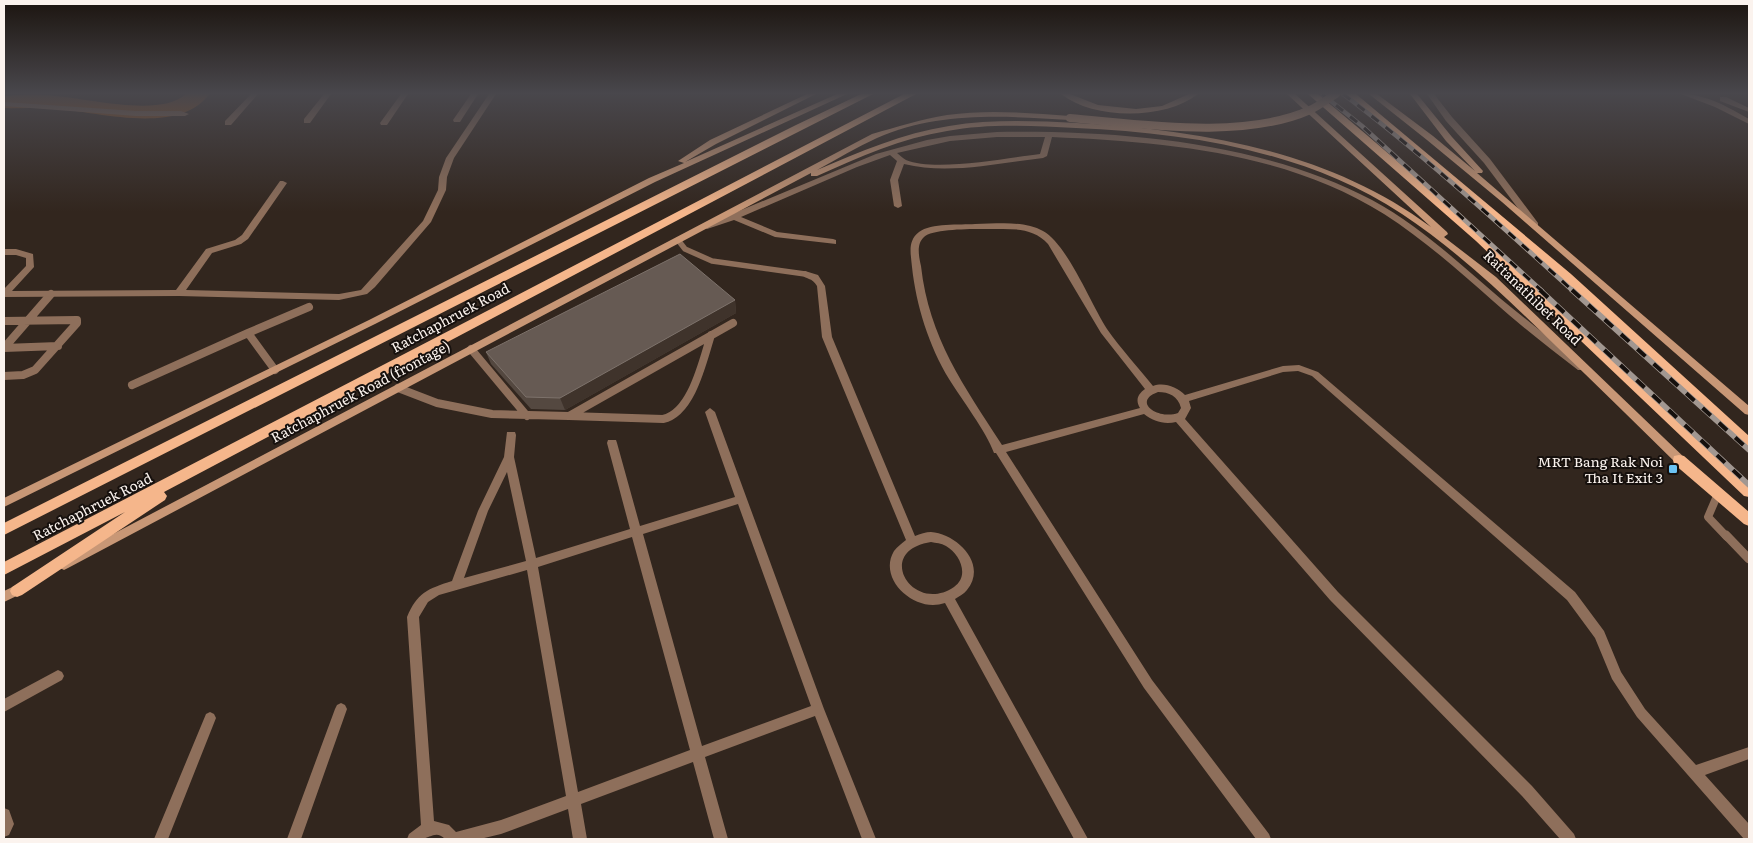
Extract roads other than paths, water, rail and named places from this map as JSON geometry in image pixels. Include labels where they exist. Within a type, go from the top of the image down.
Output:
[{"type":"main road","points":[[652,180],[713,142],[731,133]]},
{"type":"main road","points":[[4,503],[275,370],[652,180],[756,133]]},
{"type":"main road","name":"Ratchaphruek Road","points":[[4,529],[786,133]]},
{"type":"main road","name":"Ratchaphruek Road","points":[[4,570],[836,133]]},
{"type":"main road","points":[[732,215],[850,148],[883,133]]},
{"type":"main road","points":[[732,215],[874,148],[924,133]]},
{"type":"main road","points":[[1174,133],[1246,146],[1315,166],[1374,194],[1410,216],[1498,283]]},
{"type":"main road","name":"Rattanathibet Road","points":[[1333,133],[1498,283],[1749,527]]},
{"type":"main road","name":"Rattanathibet Road","points":[[1358,133],[1416,182],[1533,288],[1749,492]]},
{"type":"main road","points":[[1397,133],[1567,277],[1749,443]]},
{"type":"main road","points":[[1424,133],[1506,200],[1749,411]]},
{"type":"main road","points":[[1444,133],[1506,200]]},
{"type":"main road","name":"Ratchaphruek Road (frontage)","points":[[4,597],[678,240],[732,215]]},
{"type":"main road","points":[[17,591],[217,459]]},
{"type":"main road","points":[[1680,460],[1749,520]]},
{"type":"street","points":[[4,294],[179,293],[339,297],[364,292],[399,256],[427,222],[440,196],[443,177],[450,158],[467,133]]},
{"type":"street","points":[[732,215],[892,152],[956,137],[1016,133]]},
{"type":"street","points":[[1027,133],[1148,141],[1233,153],[1264,160],[1343,189],[1371,203],[1426,240],[1607,389]]},
{"type":"street","points":[[1462,133],[1487,162],[1535,225]]},
{"type":"street","points":[[892,152],[901,161],[912,164],[952,165],[1043,156],[1049,135]]},
{"type":"street","points":[[898,206],[894,180],[901,161]]},
{"type":"street","points":[[179,293],[209,251],[238,242],[245,237],[283,183]]},
{"type":"street","points":[[732,215],[775,234],[833,242]]},
{"type":"street","points":[[1150,389],[1104,332],[1051,240],[1041,233],[1027,228],[959,227],[925,232],[917,238],[915,252],[918,287],[929,324],[952,375],[1148,684],[1264,839]]},
{"type":"street","points":[[4,252],[30,256],[30,266],[4,294]]},
{"type":"street","points":[[805,274],[812,275],[821,286],[827,337],[912,541]]},
{"type":"street","points":[[1183,399],[1283,368],[1300,368],[1314,374],[1571,596],[1600,635],[1616,675],[1641,713],[1749,834]]},
{"type":"street","points":[[1165,388],[1178,394],[1183,399],[1186,408],[1185,412],[1178,418],[1171,420],[1156,418],[1145,410],[1142,404],[1142,398],[1150,389],[1165,388]]},
{"type":"street","points":[[998,450],[1145,410]]},
{"type":"street","points":[[710,412],[818,709],[869,839]]},
{"type":"street","points":[[1178,418],[1334,596],[1527,791],[1569,839]]},
{"type":"street","points":[[511,435],[509,457],[532,564],[580,839]]},
{"type":"street","points":[[612,444],[721,839]]},
{"type":"street","points":[[456,585],[484,511],[509,457]]},
{"type":"street","points":[[428,828],[413,617],[417,605],[427,594],[532,564],[742,499]]},
{"type":"street","points":[[930,537],[949,542],[963,554],[968,571],[963,587],[948,598],[929,600],[911,595],[898,582],[894,567],[899,552],[912,541],[930,537]]},
{"type":"street","points":[[948,598],[1081,839]]},
{"type":"street","points":[[4,706],[58,676]]},
{"type":"street","points":[[294,839],[341,709]]},
{"type":"street","points":[[414,839],[419,833],[428,828],[444,828],[450,832],[454,839],[501,827],[818,709]]},
{"type":"street","points":[[161,839],[210,718]]},
{"type":"street","points":[[1695,772],[1749,753]]},
{"type":"street","points":[[4,815],[7,824],[4,830]]},
{"type":"lane","points":[[678,240],[685,249],[712,261],[805,274]]},
{"type":"lane","points":[[4,348],[52,294]]},
{"type":"lane","points":[[132,385],[309,307]]},
{"type":"lane","points":[[4,321],[77,320],[77,323],[58,346],[31,373],[4,376]]},
{"type":"lane","points":[[569,416],[733,324]]},
{"type":"lane","points":[[248,334],[275,370]]},
{"type":"lane","points":[[398,388],[437,403],[492,414],[663,419],[675,415],[681,409],[698,374],[712,335]]},
{"type":"lane","points":[[4,348],[58,346]]},
{"type":"lane","points":[[471,349],[527,416]]},
{"type":"lane","points":[[1716,496],[1708,517],[1749,559]]},
{"type":"railway","points":[[1370,133],[1542,291]]},
{"type":"railway","points":[[1393,133],[1432,165],[1573,291]]},
{"type":"railway","points":[[1540,290],[1749,485]]},
{"type":"railway","points":[[1572,290],[1749,450]]},
{"type":"place","name":"MRT Bang Rak Noi Tha It Exit 3","points":[[1673,469]]}]
